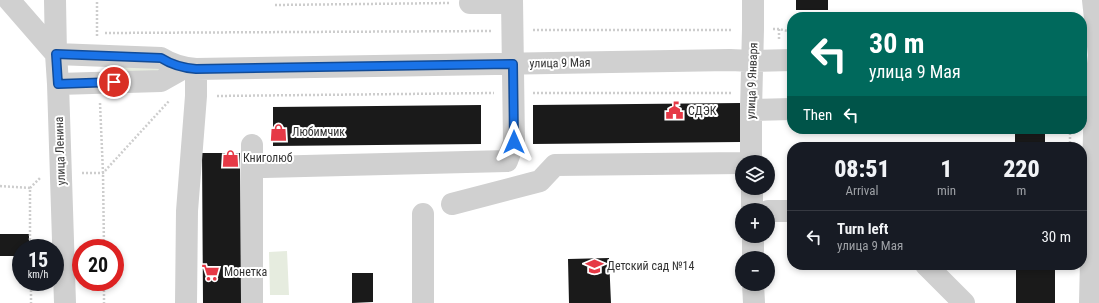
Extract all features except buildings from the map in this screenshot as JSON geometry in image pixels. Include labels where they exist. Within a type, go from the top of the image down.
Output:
[{"type":"street","points":[[9,0],[56,54]]},
{"type":"street","name":"улица Ленина","points":[[55,0],[65,303]]},
{"type":"street","name":"улица 9 Января","points":[[751,155],[753,0]]},
{"type":"street","points":[[1090,303],[1095,92],[1099,55],[1093,0]]},
{"type":"street","points":[[264,167],[506,161],[514,142],[512,2],[470,3]]},
{"type":"street","name":"улица 9 Мая","points":[[56,54],[161,58],[169,63],[190,68],[787,60]]},
{"type":"street","points":[[1087,56],[1099,55]]},
{"type":"street","points":[[186,303],[187,211],[196,96],[190,68]]},
{"type":"street","name":"улица 9 Мая","points":[[58,84],[161,81],[190,68]]},
{"type":"street","points":[[751,101],[787,108]]},
{"type":"street","points":[[252,145],[252,303]]},
{"type":"street","points":[[452,204],[540,181],[556,165],[735,163]]},
{"type":"street","points":[[775,211],[787,211]]},
{"type":"street","points":[[423,214],[423,303]]},
{"type":"street","points":[[931,270],[964,303]]},
{"type":"street","points":[[753,291],[754,303]]},
{"type":"path","points":[[97,0],[98,55]]},
{"type":"path","points":[[275,5],[470,3]]},
{"type":"path","points":[[97,34],[171,32],[779,28],[787,30]]},
{"type":"path","points":[[99,83],[104,239]]},
{"type":"path","points":[[30,239],[30,188],[45,173],[103,173],[173,97],[514,93],[751,101]]},
{"type":"path","points":[[0,186],[30,188]]},
{"type":"path","points":[[30,291],[31,303]]},
{"type":"path","points":[[104,291],[104,303]]},
{"type":"shaded area","points":[[161,65],[164,72],[124,73],[123,67]]},
{"type":"shaded area","points":[[287,251],[289,295],[270,295],[269,252]]},
{"type":"place","name":"СДЭК","points":[[675,111]]},
{"type":"place","name":"Любимчик","points":[[279,132]]},
{"type":"place","name":"Книголюб","points":[[230,158]]},
{"type":"place","name":"Детский сад №14","points":[[594,266]]},
{"type":"place","name":"Монетка","points":[[211,272]]},
{"type":"route","points":[[114,82],[58,84],[56,54],[161,58],[169,63],[184,68],[196,69],[513,64],[514,142]]}]
